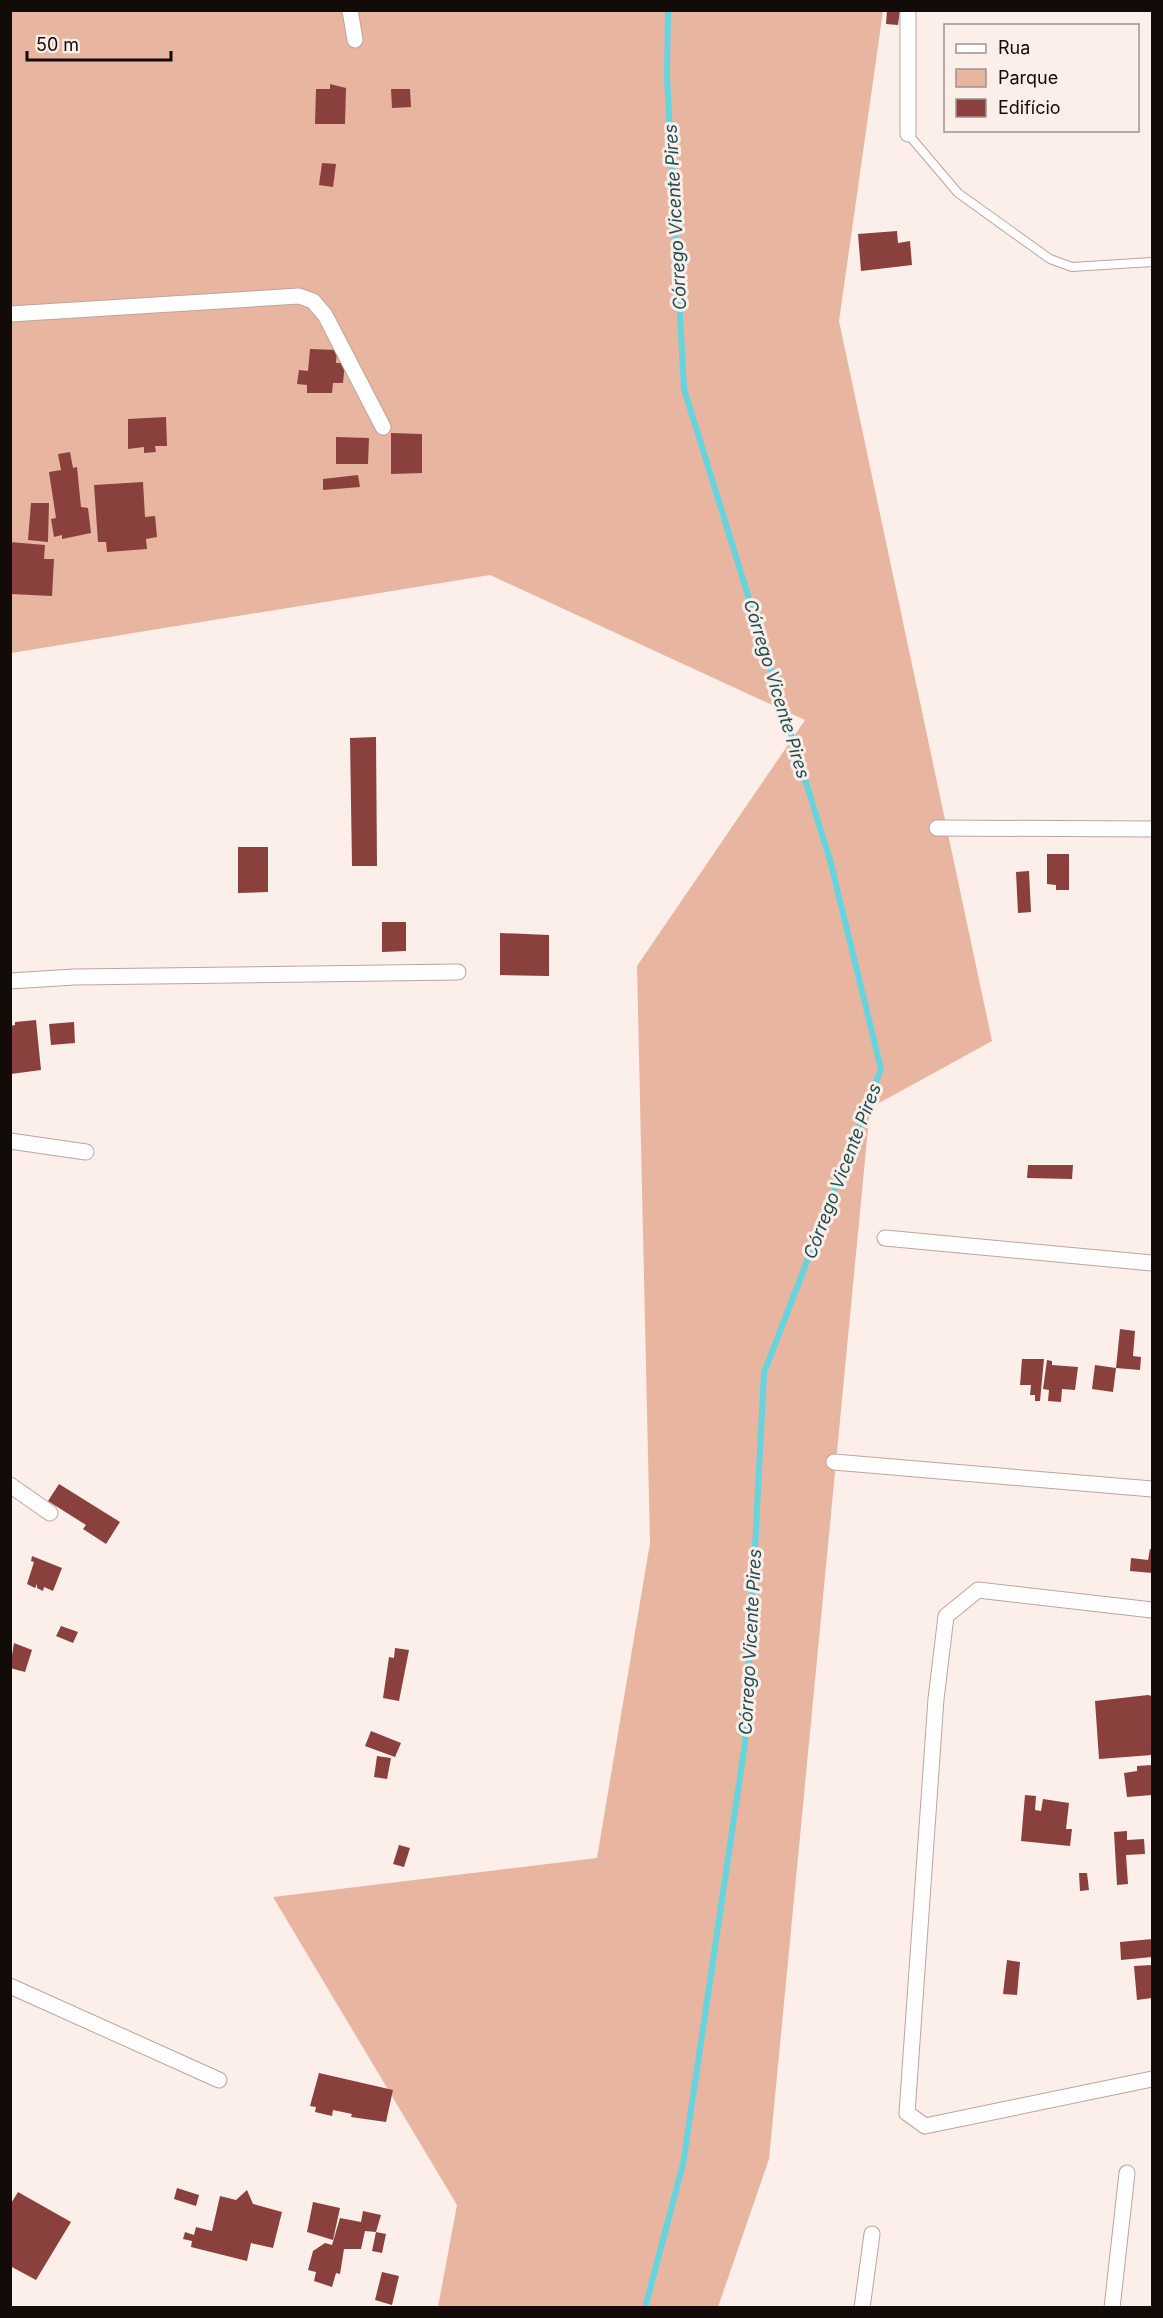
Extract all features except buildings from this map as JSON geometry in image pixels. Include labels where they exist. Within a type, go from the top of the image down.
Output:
[{"type":"street","points":[[350,10],[355,40]]},
{"type":"street","points":[[908,10],[908,134]]},
{"type":"street","points":[[10,314],[299,296],[313,301],[325,315],[383,427]]},
{"type":"street","points":[[937,828],[1152,829]]},
{"type":"street","points":[[10,981],[74,976],[458,972]]},
{"type":"street","points":[[10,1141],[86,1152]]},
{"type":"street","points":[[885,1238],[1152,1263]]},
{"type":"street","points":[[834,1462],[1152,1489]]},
{"type":"street","points":[[10,1485],[50,1513]]},
{"type":"street","points":[[1152,1610],[978,1590],[946,1616],[936,1699],[907,2113],[925,2126],[1152,2079]]},
{"type":"street","points":[[10,1986],[219,2080]]},
{"type":"street","points":[[1112,2307],[1127,2173]]},
{"type":"street","points":[[862,2307],[872,2234]]},
{"type":"lane","points":[[908,134],[958,193],[1050,259],[1072,267],[1152,262]]},
{"type":"green space","points":[[11,11],[883,11],[839,321],[992,1041],[870,1108],[769,2159],[718,2307],[438,2307],[457,2205],[273,1897],[597,1858],[650,1543],[637,966],[805,720],[490,575],[11,653]]},
{"type":"waterway","name":"Córrego Vicente Pires","points":[[645,2308],[683,2164],[745,1743],[764,1373],[881,1069],[830,860],[684,389],[667,77],[668,10]]}]
